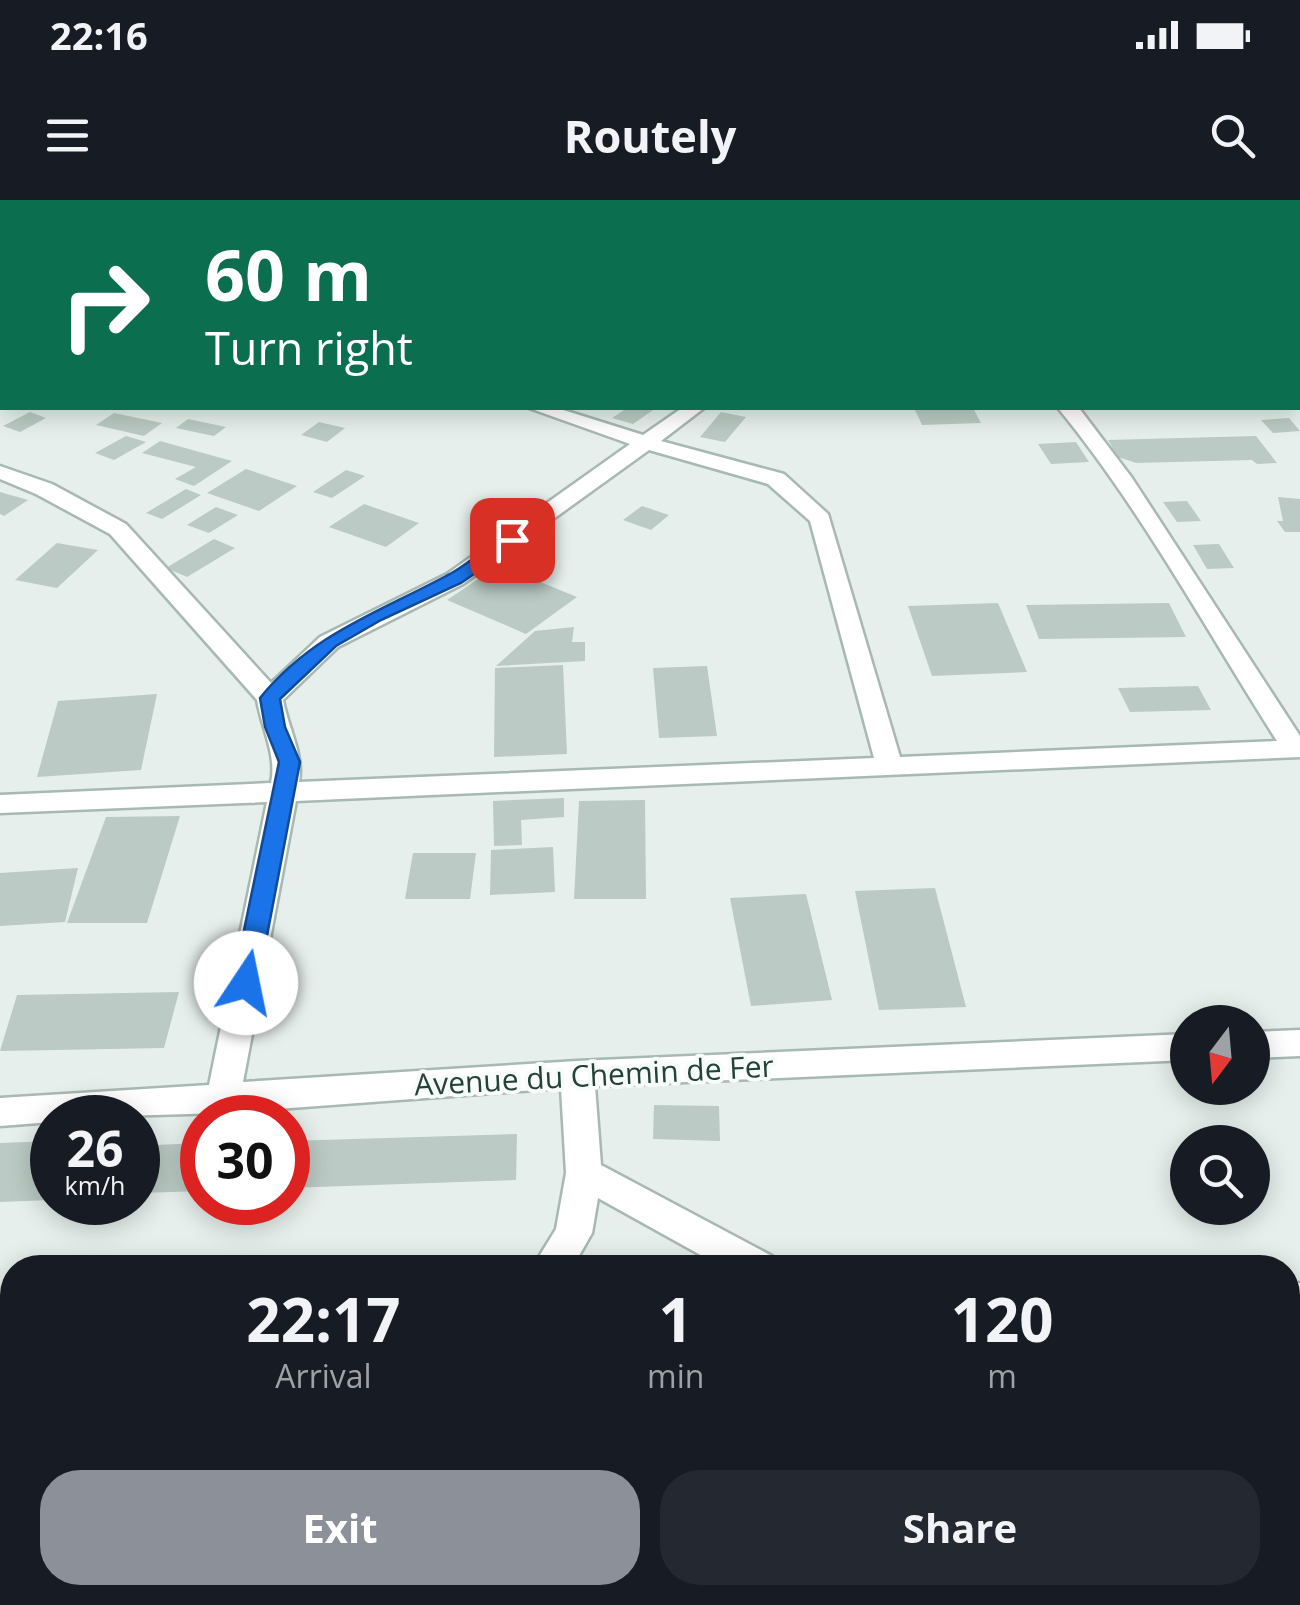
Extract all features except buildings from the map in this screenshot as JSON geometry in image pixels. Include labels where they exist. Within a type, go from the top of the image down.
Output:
[{"type":"street","points":[[544,410],[776,480],[820,519],[889,765]]},
{"type":"street","points":[[270,698],[330,642],[455,579],[691,410]]},
{"type":"street","points":[[1070,410],[1082,420],[1121,478],[1298,749]]},
{"type":"street","points":[[0,472],[44,489],[118,528],[270,698],[275,727],[289,762],[224,1095]]},
{"type":"street","points":[[0,804],[1298,749]]},
{"type":"street","points":[[1270,1043],[1300,1042]]},
{"type":"street","name":"Avenue du Chemin de Fer","points":[[280,1095],[578,1074],[1170,1049]]},
{"type":"street","points":[[559,1255],[574,1232],[584,1174],[578,1074]]},
{"type":"street","name":"Avenue du Chemin de Fer","points":[[0,1112],[180,1102]]},
{"type":"street","points":[[584,1174],[734,1255]]},
{"type":"route","points":[[246,983],[289,762],[275,727],[270,698],[330,642],[455,579],[512,540]]}]
